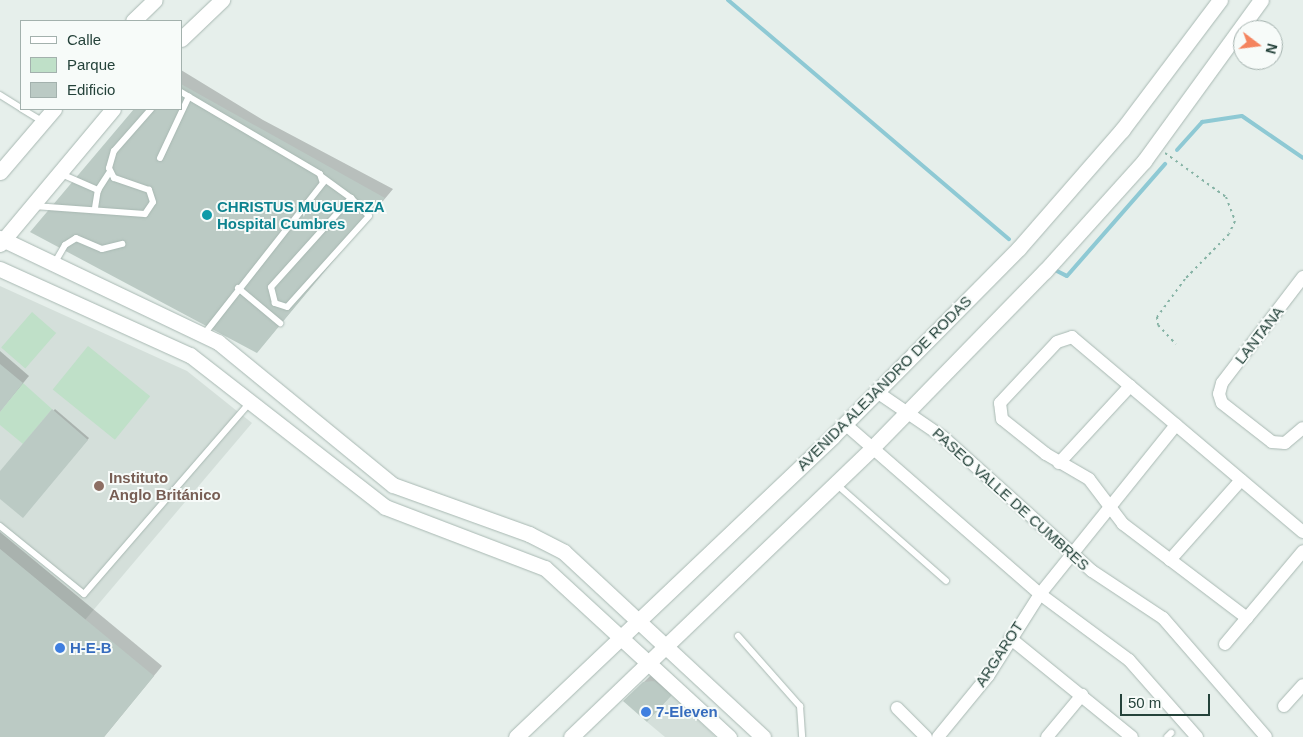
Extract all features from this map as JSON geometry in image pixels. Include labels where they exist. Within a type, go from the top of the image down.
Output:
[{"type":"street","points":[[134,20],[155,0]]},
{"type":"street","points":[[182,38],[222,0]]},
{"type":"street","name":"AVENIDA ALEJANDRO DE RODAS","points":[[516,737],[877,392],[1090,169],[1220,0]]},
{"type":"street","points":[[571,737],[873,447],[1053,262],[1155,146],[1260,0]]},
{"type":"street","points":[[0,172],[53,110]]},
{"type":"street","points":[[112,110],[1,241],[204,334],[393,485],[548,543],[580,563],[763,737]]},
{"type":"street","points":[[0,270],[171,344],[252,400],[367,496],[423,524],[546,568],[622,635],[728,737]]},
{"type":"street","name":"LANTANA","points":[[1303,278],[1222,383],[1219,394],[1222,403],[1272,442],[1285,444],[1303,428]]},
{"type":"street","points":[[1247,618],[1170,560],[1108,506],[1089,479],[1059,463],[998,411],[1006,396],[1068,336],[1176,424],[1303,532]]},
{"type":"street","points":[[1059,463],[1130,386]]},
{"type":"street","name":"PASEO VALLE DE CUMBRES","points":[[877,392],[943,437],[1071,554],[1177,630],[1266,737]]},
{"type":"street","points":[[845,424],[1040,594],[1149,678],[1197,737]]},
{"type":"street","name":"ARGAROT","points":[[938,737],[988,676],[1010,638],[1040,594],[1108,506],[1176,424]]},
{"type":"street","points":[[1170,560],[1241,480]]},
{"type":"street","points":[[1225,644],[1303,551]]},
{"type":"street","points":[[1010,638],[1132,737]]},
{"type":"street","points":[[1284,706],[1300,694]]},
{"type":"street","points":[[1047,737],[1082,696]]},
{"type":"street","points":[[897,708],[926,737]]},
{"type":"lane","points":[[182,92],[322,177],[351,198],[368,216],[288,307],[275,303],[271,287],[351,198]]},
{"type":"lane","points":[[0,95],[20,108]]},
{"type":"lane","points":[[160,158],[189,96]]},
{"type":"lane","points":[[23,110],[43,122]]},
{"type":"lane","points":[[95,208],[98,190],[109,173],[114,151],[150,110]]},
{"type":"lane","points":[[58,173],[98,190]]},
{"type":"lane","points":[[31,206],[95,208],[139,217],[151,207],[153,198],[146,187],[109,173]]},
{"type":"lane","points":[[204,334],[238,288],[318,192],[322,177]]},
{"type":"lane","points":[[53,265],[65,244],[76,238],[102,249],[122,244]]},
{"type":"lane","points":[[238,288],[280,322]]},
{"type":"lane","points":[[0,526],[84,594],[252,400]]},
{"type":"lane","points":[[835,483],[946,581]]},
{"type":"lane","points":[[738,636],[800,706],[802,737]]},
{"type":"path","points":[[1155,146],[1226,196],[1234,208],[1229,234],[1185,279],[1158,317],[1158,325],[1176,344]]},
{"type":"shaded area","name":"Instituto Anglo Británico","points":[[0,286],[187,371],[252,423],[85,620],[0,549]]},
{"type":"shaded area","points":[[672,695],[716,737],[665,737],[647,722]]},
{"type":"green space","points":[[32,312],[56,333],[25,368],[1,347]]},
{"type":"green space","points":[[88,346],[150,396],[115,440],[53,390]]},
{"type":"green space","points":[[23,383],[52,409],[23,444],[0,425],[0,412]]},
{"type":"building","name":"CHRISTUS MUGUERZA Hospital Cumbres","points":[[182,85],[385,198],[257,353],[30,232],[133,110],[182,110]]},
{"type":"building","points":[[0,364],[23,383],[0,412]]},
{"type":"building","points":[[52,409],[88,440],[23,518],[0,499],[0,471]]},
{"type":"building","name":"H-E-B","points":[[0,549],[154,676],[104,737],[0,737]]},
{"type":"building","name":"7-Eleven","points":[[654,681],[672,695],[647,722],[623,701],[643,682]]},
{"type":"waterway","points":[[728,0],[1009,239]]},
{"type":"waterway","points":[[1177,150],[1202,122],[1242,116],[1303,158]]},
{"type":"waterway","points":[[1055,270],[1067,276],[1165,164]]},
{"type":"place","name":"CHRISTUS MUGUERZA Hospital Cumbres","points":[[207,215]]},
{"type":"place","name":"Instituto Anglo Británico","points":[[99,486]]},
{"type":"place","name":"H-E-B","points":[[60,648]]},
{"type":"place","name":"7-Eleven","points":[[646,712]]}]
